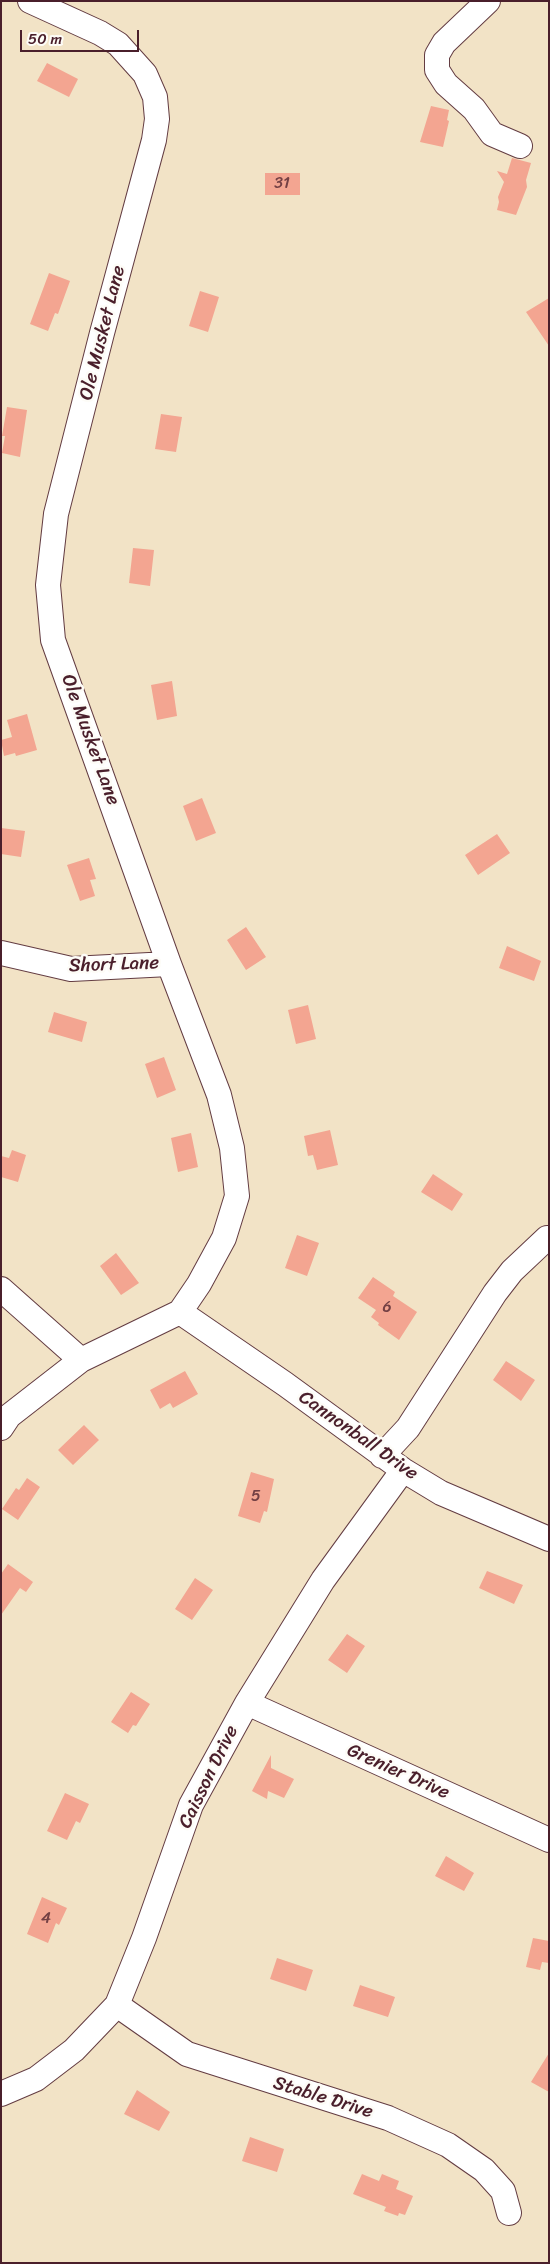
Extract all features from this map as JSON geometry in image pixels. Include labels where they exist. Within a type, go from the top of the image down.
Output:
[{"type":"street","name":"Ole Musket Lane","points":[[30,1],[100,33],[118,44],[145,74],[155,97],[157,119],[154,140],[56,514],[48,585],[54,640],[169,964],[219,1095],[232,1148],[237,1196],[224,1238],[180,1312]]},
{"type":"street","points":[[488,1],[444,43],[437,56],[437,70],[446,84],[474,108],[492,134],[520,146]]},
{"type":"street","name":"Short Lane","points":[[1,953],[70,969],[169,964]]},
{"type":"street","points":[[382,1456],[408,1428],[495,1293],[512,1271],[547,1238]]},
{"type":"street","points":[[1,1289],[81,1360]]},
{"type":"street","points":[[1,1428],[9,1416],[81,1360],[180,1312]]},
{"type":"street","name":"Cannonball Drive","points":[[180,1312],[403,1470],[441,1493],[549,1539]]},
{"type":"street","name":"Caisson Drive","points":[[1,2094],[36,2079],[74,2050],[117,2005],[144,1938],[191,1805],[246,1703],[323,1580],[403,1470]]},
{"type":"street","name":"Grenier Drive","points":[[246,1703],[549,1840]]},
{"type":"street","name":"Stable Drive","points":[[117,2005],[187,2054],[388,2118],[448,2145],[484,2170],[503,2191],[509,2213]]},
{"type":"building","points":[[47,63],[78,79],[69,97],[37,81]]},
{"type":"building","points":[[431,106],[449,110],[447,120],[449,121],[443,147],[420,142]]},
{"type":"building","points":[[512,158],[531,163],[526,180],[527,187],[516,215],[497,210],[498,197],[504,182],[497,171],[507,174]]},
{"type":"building","points":[[265,173],[300,173],[300,195],[265,195]]},
{"type":"building","points":[[49,273],[70,281],[58,314],[55,313],[48,331],[30,324]]},
{"type":"building","points":[[200,291],[219,297],[208,332],[189,326]]},
{"type":"building","points":[[549,298],[549,346],[526,312]]},
{"type":"building","points":[[7,407],[27,410],[20,457],[2,453],[5,436],[2,436]]},
{"type":"building","points":[[161,414],[182,417],[176,452],[155,449]]},
{"type":"building","points":[[133,548],[154,550],[150,586],[129,583]]},
{"type":"building","points":[[172,681],[177,716],[157,720],[151,685]]},
{"type":"building","points":[[27,714],[37,750],[16,756],[15,753],[4,756],[1,740],[12,737],[7,720]]},
{"type":"building","points":[[202,798],[216,833],[196,841],[183,806]]},
{"type":"building","points":[[1,828],[25,831],[21,857],[1,854]]},
{"type":"building","points":[[497,834],[510,853],[478,875],[465,855]]},
{"type":"building","points":[[89,858],[96,879],[90,880],[95,896],[80,901],[67,865]]},
{"type":"building","points":[[246,927],[266,957],[246,970],[227,940]]},
{"type":"building","points":[[507,946],[541,961],[534,981],[499,968]]},
{"type":"building","points":[[308,1005],[316,1039],[296,1044],[288,1010]]},
{"type":"building","points":[[54,1012],[87,1022],[82,1042],[48,1032]]},
{"type":"building","points":[[164,1057],[176,1090],[157,1098],[145,1064]]},
{"type":"building","points":[[330,1130],[338,1165],[317,1170],[313,1155],[308,1156],[304,1136]]},
{"type":"building","points":[[191,1133],[198,1167],[178,1172],[171,1138]]},
{"type":"building","points":[[12,1150],[26,1155],[18,1182],[1,1177],[1,1156],[9,1158]]},
{"type":"building","points":[[433,1174],[463,1194],[452,1211],[421,1192]]},
{"type":"building","points":[[297,1235],[319,1243],[307,1276],[285,1268]]},
{"type":"building","points":[[116,1253],[139,1283],[121,1295],[100,1266]]},
{"type":"building","points":[[373,1277],[395,1292],[393,1296],[417,1312],[399,1340],[378,1325],[379,1323],[371,1317],[376,1310],[358,1298]]},
{"type":"building","points":[[506,1361],[535,1380],[521,1401],[493,1380]]},
{"type":"building","points":[[185,1371],[198,1394],[173,1408],[170,1403],[160,1409],[150,1390]]},
{"type":"building","points":[[84,1425],[99,1440],[73,1465],[58,1450]]},
{"type":"building","points":[[251,1472],[274,1479],[267,1512],[264,1511],[260,1523],[238,1516]]},
{"type":"building","points":[[27,1478],[40,1487],[18,1520],[2,1509],[16,1488],[19,1490]]},
{"type":"building","points":[[8,1564],[33,1582],[26,1592],[20,1588],[1,1615],[1,1574]]},
{"type":"building","points":[[487,1571],[523,1585],[514,1604],[479,1588]]},
{"type":"building","points":[[195,1578],[213,1590],[192,1620],[175,1609]]},
{"type":"building","points":[[347,1634],[365,1646],[347,1673],[328,1660]]},
{"type":"building","points":[[131,1692],[150,1704],[136,1726],[133,1725],[128,1733],[111,1722]]},
{"type":"building","points":[[271,1755],[271,1768],[294,1779],[284,1798],[268,1791],[267,1799],[252,1791]]},
{"type":"building","points":[[65,1793],[89,1804],[80,1823],[76,1821],[67,1840],[47,1831]]},
{"type":"building","points":[[446,1856],[474,1873],[464,1891],[435,1876]]},
{"type":"building","points":[[42,1897],[67,1908],[59,1925],[56,1923],[48,1943],[27,1934]]},
{"type":"building","points":[[533,1938],[549,1941],[549,1963],[542,1962],[540,1970],[526,1967]]},
{"type":"building","points":[[277,1958],[313,1970],[306,1991],[270,1979]]},
{"type":"building","points":[[360,1985],[395,1997],[388,2017],[353,2006]]},
{"type":"building","points":[[549,2053],[549,2092],[531,2082]]},
{"type":"building","points":[[137,2090],[170,2112],[159,2131],[124,2114]]},
{"type":"building","points":[[250,2137],[284,2149],[277,2172],[242,2161]]},
{"type":"building","points":[[362,2174],[379,2181],[382,2174],[399,2181],[396,2189],[413,2196],[405,2215],[399,2213],[398,2216],[384,2211],[386,2207],[353,2194]]}]
